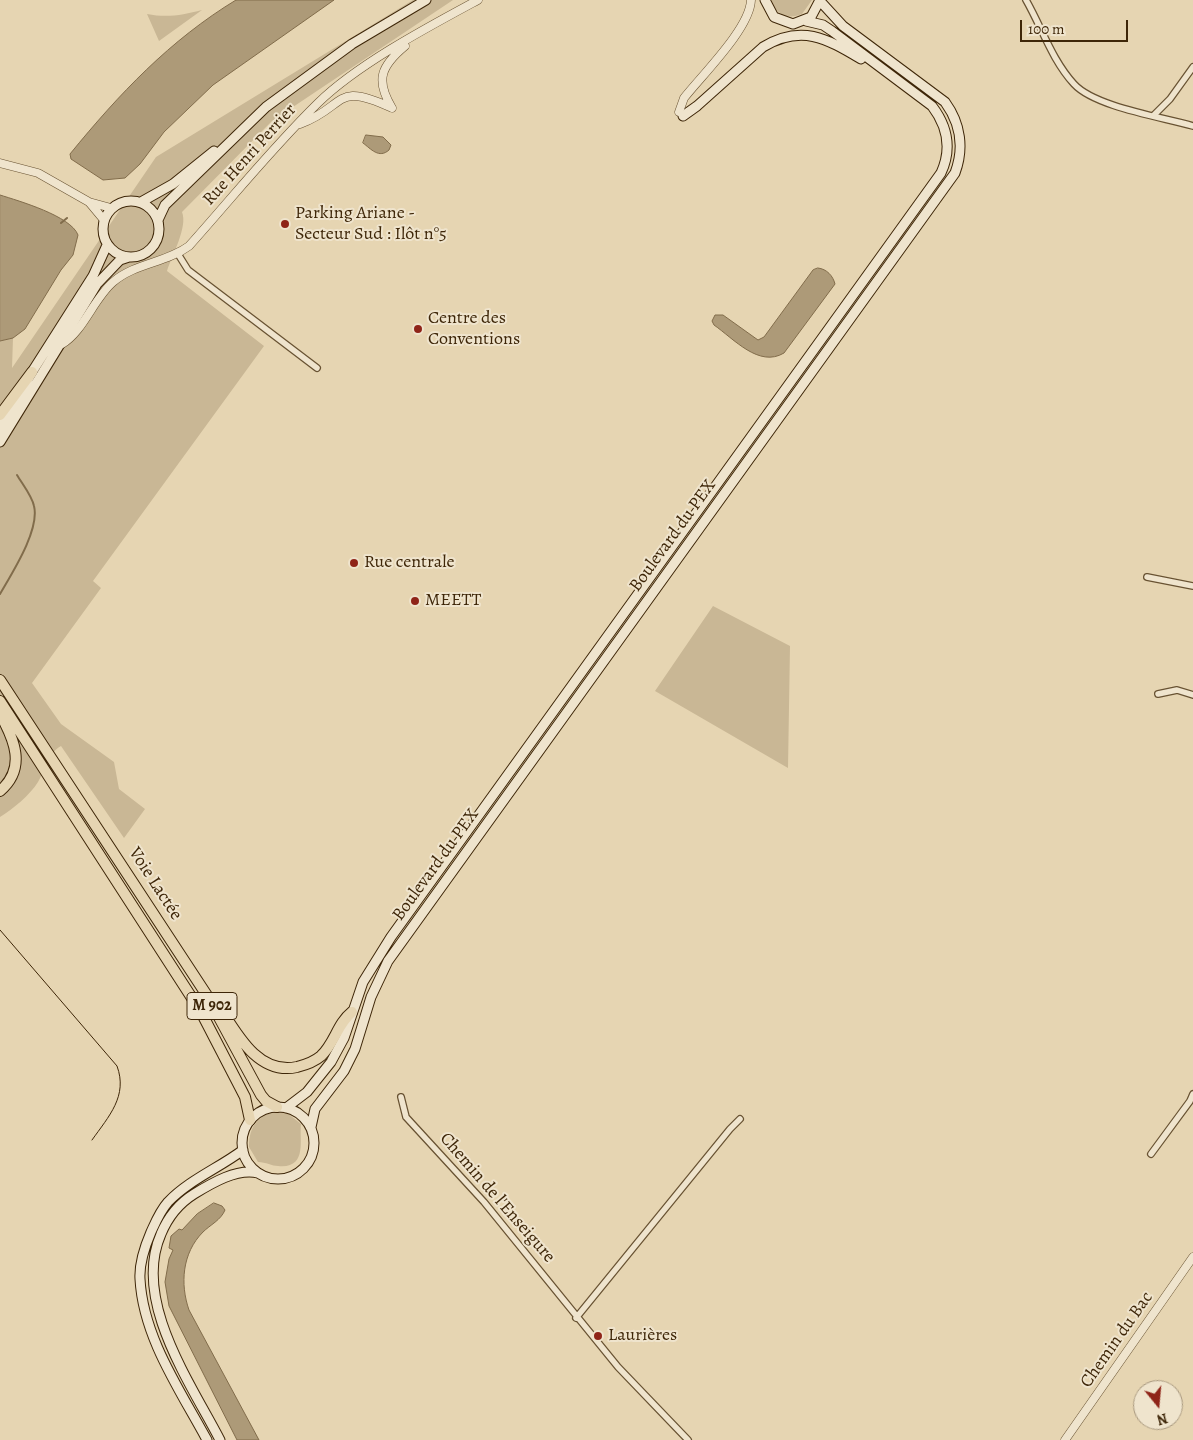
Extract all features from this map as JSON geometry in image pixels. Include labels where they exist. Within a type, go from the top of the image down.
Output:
[{"type":"highway","points":[[0,415],[32,372]]},
{"type":"highway","name":"Voie Lactée","points":[[0,680],[111,846],[208,997],[261,1095],[266,1101],[282,1107]]},
{"type":"highway","name":"Voie Lactée","points":[[0,700],[178,975],[223,1053],[245,1097],[250,1120]]},
{"type":"highway","points":[[0,714],[11,735],[17,756],[14,773],[0,791]]},
{"type":"highway","points":[[179,952],[208,988],[248,1050],[260,1060],[276,1067],[290,1068],[304,1065],[320,1056],[331,1043],[342,1020],[352,1012]]},
{"type":"main road","points":[[0,442],[62,344],[97,284],[120,260],[138,256],[153,246],[158,238],[158,220],[165,205],[242,129],[300,80],[352,44],[426,0]]},
{"type":"main road","points":[[765,0],[770,12],[780,21],[793,24],[806,20],[815,12],[820,1]]},
{"type":"main road","name":"Boulevard du PEX","points":[[311,1127],[315,1108],[344,1071],[355,1049],[372,997],[388,960],[955,174],[960,152],[959,131],[955,119],[945,102],[842,26],[820,1]]},
{"type":"main road","name":"Boulevard du PEX","points":[[282,1107],[308,1092],[331,1062],[344,1038],[363,982],[391,937],[935,184],[947,155],[948,139],[942,121],[922,97],[823,25],[806,20]]},
{"type":"main road","points":[[681,114],[697,106],[763,47],[775,40],[792,35],[803,34],[834,42],[883,70]]},
{"type":"main road","points":[[140,202],[173,184],[242,129]]},
{"type":"main road","points":[[129,257],[113,251],[107,245],[102,228],[111,208],[120,202],[130,200],[140,202],[150,208],[158,220]]},
{"type":"main road","points":[[0,429],[32,372],[93,276],[107,245]]},
{"type":"main road","points":[[220,1440],[169,1342],[158,1314],[151,1277],[155,1248],[166,1223],[184,1200],[206,1186],[248,1171],[272,1179],[284,1179],[304,1169],[314,1149],[314,1138],[311,1127],[301,1115],[282,1107],[267,1108],[250,1120],[242,1139],[242,1150],[251,1167],[258,1173]]},
{"type":"main road","points":[[207,1440],[158,1348],[147,1318],[139,1279],[144,1248],[157,1218],[167,1203],[182,1189],[242,1150]]},
{"type":"street","name":"Rue Henri Perrier","points":[[62,344],[78,328],[96,300],[119,276],[140,266],[178,254],[189,246],[256,167],[319,102],[353,76],[428,28],[478,0]]},
{"type":"street","points":[[681,114],[684,98],[743,26],[751,10],[751,0]]},
{"type":"street","points":[[1026,0],[1051,51],[1073,84],[1098,100],[1193,126]]},
{"type":"street","points":[[298,125],[309,121],[335,102],[350,95],[361,95],[392,108],[382,88],[384,68],[403,48],[428,28]]},
{"type":"street","points":[[1154,115],[1170,99],[1193,67]]},
{"type":"street","points":[[0,163],[38,173],[89,202],[111,208]]},
{"type":"street","points":[[89,202],[104,220]]},
{"type":"street","points":[[178,254],[188,270],[317,368]]},
{"type":"street","points":[[1147,577],[1193,586]]},
{"type":"street","points":[[1158,694],[1177,690],[1193,695]]},
{"type":"street","points":[[1151,1154],[1192,1102],[1193,1094]]},
{"type":"street","name":"Chemin de l'Enseigure","points":[[401,1097],[406,1117],[484,1202],[576,1318],[618,1367],[688,1440]]},
{"type":"street","points":[[576,1318],[740,1119]]},
{"type":"street","name":"Chemin du Bac","points":[[1065,1440],[1193,1257]]},
{"type":"shaded area","points":[[236,0],[334,0],[213,85],[164,132],[140,164],[125,178],[103,180],[71,159],[70,154],[107,110],[167,50],[189,32]]},
{"type":"shaded area","points":[[413,0],[453,0],[272,121],[182,212],[183,225],[179,241],[167,271],[264,346],[93,581],[101,588],[32,683],[61,724],[114,762],[119,789],[145,809],[124,838],[61,746],[50,757],[31,792],[0,817],[0,341],[13,338],[12,368],[156,157]]},
{"type":"shaded area","points":[[771,0],[812,0],[802,14],[787,16],[779,13]]},
{"type":"shaded area","points":[[202,10],[159,41],[147,14],[175,15]]},
{"type":"shaded area","points":[[366,135],[383,137],[391,145],[389,150],[382,154],[372,150],[363,143]]},
{"type":"shaded area","points":[[0,195],[44,210],[66,222],[78,235],[73,255],[61,270],[25,329],[13,338],[0,341]]},
{"type":"shaded area","points":[[818,268],[829,273],[835,284],[784,353],[775,357],[765,357],[756,354],[738,344],[714,325],[712,321],[715,315],[723,315],[758,340],[764,337],[813,270]]},
{"type":"shaded area","points":[[713,606],[790,646],[788,768],[655,691]]},
{"type":"shaded area","points":[[274,1112],[286,1112],[301,1124],[300,1152],[294,1163],[288,1166],[276,1166],[258,1162],[249,1147],[250,1134],[255,1124],[262,1117]]},
{"type":"shaded area","points":[[214,1203],[222,1206],[225,1210],[218,1220],[196,1240],[191,1249],[185,1269],[184,1290],[189,1310],[259,1440],[237,1440],[169,1306],[165,1282],[169,1259],[173,1250],[169,1248],[171,1236],[179,1229],[182,1230],[197,1214]]},
{"type":"waterway","points":[[61,223],[67,218]]},
{"type":"waterway","points":[[0,594],[24,551],[35,516],[31,498],[17,475]]},
{"type":"tram line","points":[[0,930],[117,1066],[120,1087],[115,1105],[92,1140]]},
{"type":"place","name":"Parking Ariane - Secteur Sud : Ilôt n°5","points":[[285,224]]},
{"type":"place","name":"Centre des Conventions","points":[[418,329]]},
{"type":"place","name":"Rue centrale","points":[[354,563]]},
{"type":"place","name":"MEETT","points":[[415,601]]},
{"type":"place","name":"Laurières","points":[[598,1336]]}]
